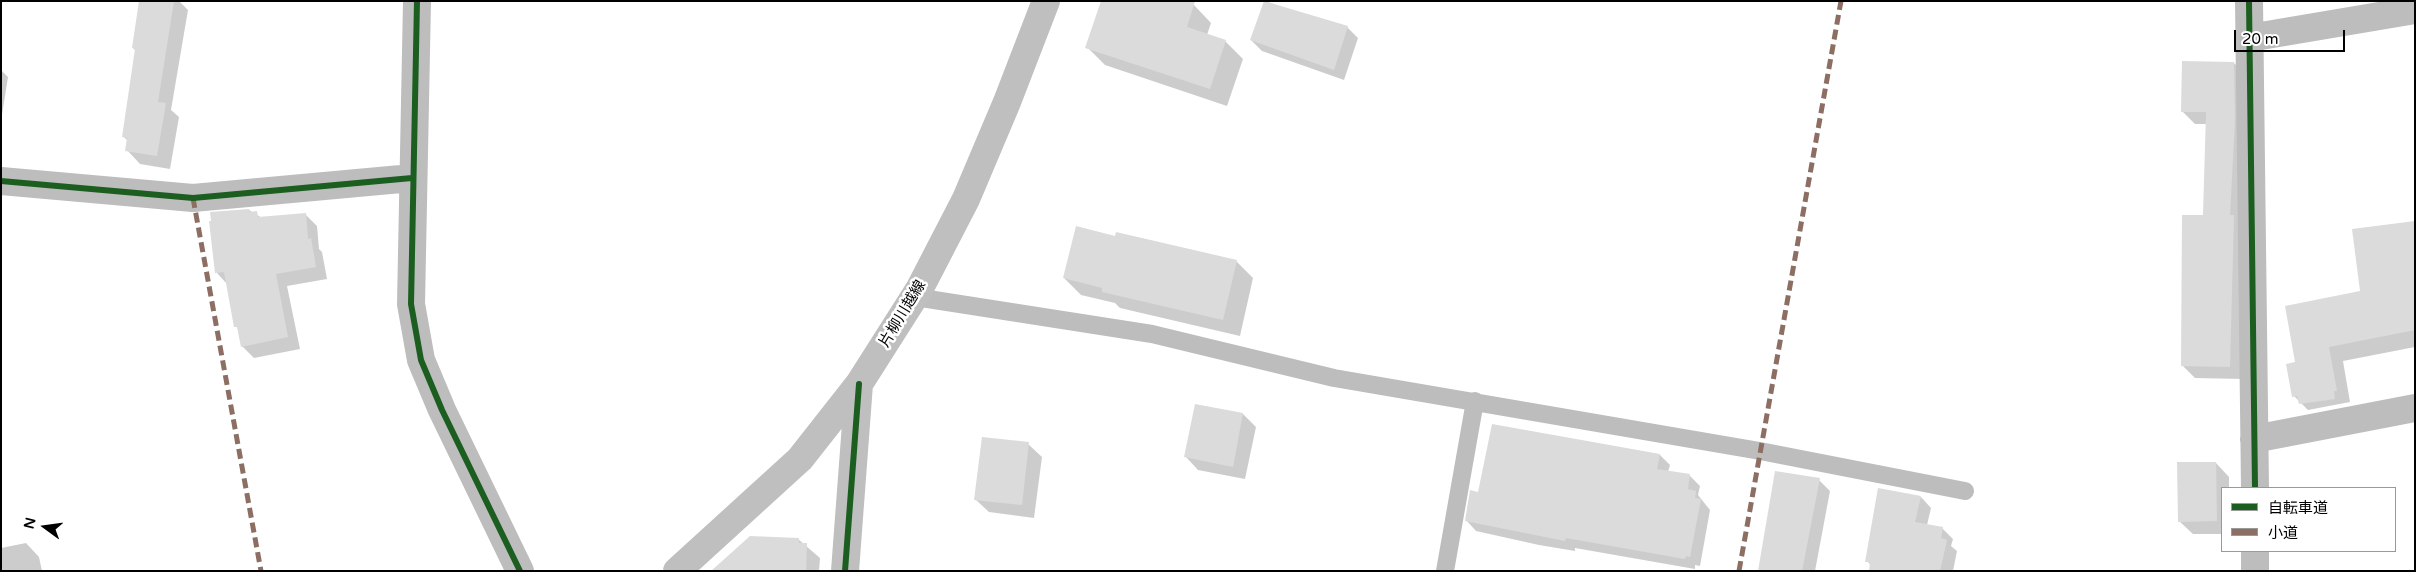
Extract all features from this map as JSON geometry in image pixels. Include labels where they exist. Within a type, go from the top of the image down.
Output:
[{"type":"main road","name":"片柳川越線","points":[[677,571],[800,459],[859,384],[915,297],[966,199],[1007,102],[1046,1]]},
{"type":"main road","points":[[845,571],[859,384]]},
{"type":"street","points":[[417,1],[411,304],[421,360],[442,410],[520,571]]},
{"type":"street","points":[[2249,1],[2255,487]]},
{"type":"street","points":[[2249,38],[2415,10]]},
{"type":"street","points":[[1,181],[193,198],[412,178]]},
{"type":"street","points":[[2254,439],[2415,408]]},
{"type":"street","points":[[2255,552],[2256,571]]},
{"type":"lane","points":[[915,297],[1152,334],[1334,378],[1760,451],[1965,491]]},
{"type":"lane","points":[[1445,571],[1475,401]]},
{"type":"building","points":[[139,1],[174,1],[158,102],[166,103],[157,156],[125,151],[127,138],[122,137],[135,49],[132,48]]},
{"type":"building","points":[[1101,1],[1195,1],[1187,27],[1226,40],[1210,89],[1085,48]]},
{"type":"building","points":[[1264,1],[1348,26],[1334,70],[1250,40]]},
{"type":"building","points":[[2182,61],[2234,62],[2235,121],[2230,215],[2234,215],[2230,367],[2181,366],[2182,215],[2203,215],[2206,112],[2181,112]]},
{"type":"building","points":[[249,209],[250,212],[257,211],[258,217],[306,213],[308,239],[311,238],[316,267],[276,274],[288,337],[241,347],[237,327],[234,327],[224,272],[215,273],[209,221],[211,221],[210,212]]},
{"type":"building","points":[[2415,221],[2415,330],[2329,347],[2337,391],[2334,391],[2335,399],[2299,404],[2297,396],[2292,397],[2286,364],[2295,362],[2285,306],[2360,291],[2352,229]]},
{"type":"building","points":[[1076,226],[1115,236],[1116,232],[1237,260],[1223,320],[1102,292],[1102,288],[1063,278]]},
{"type":"building","points":[[1195,404],[1243,413],[1233,467],[1184,457]]},
{"type":"building","points":[[1492,424],[1660,454],[1657,469],[1690,474],[1688,489],[1696,491],[1695,498],[1701,499],[1690,557],[1686,556],[1685,559],[1566,538],[1565,541],[1465,521],[1470,490],[1478,492]]},
{"type":"building","points":[[982,437],[1029,442],[1022,505],[974,500]]},
{"type":"building","points":[[2177,462],[2216,462],[2217,521],[2178,522]]},
{"type":"building","points":[[1775,471],[1820,478],[1802,571],[1758,571]]},
{"type":"building","points":[[1878,488],[1921,496],[1915,522],[1943,527],[1941,538],[1947,540],[1940,571],[1869,571],[1870,562],[1865,562]]},
{"type":"building","points":[[750,536],[799,538],[799,543],[807,543],[806,571],[711,571]]},
{"type":"marked path","points":[[1739,571],[1841,1]]},
{"type":"marked path","points":[[193,198],[261,571]]},
{"type":"cycle path","points":[[417,1],[411,304],[421,360],[442,410],[520,571]]},
{"type":"cycle path","points":[[2249,1],[2255,487]]},
{"type":"cycle path","points":[[1,181],[193,198],[412,178]]},
{"type":"cycle path","points":[[845,571],[859,384]]}]
